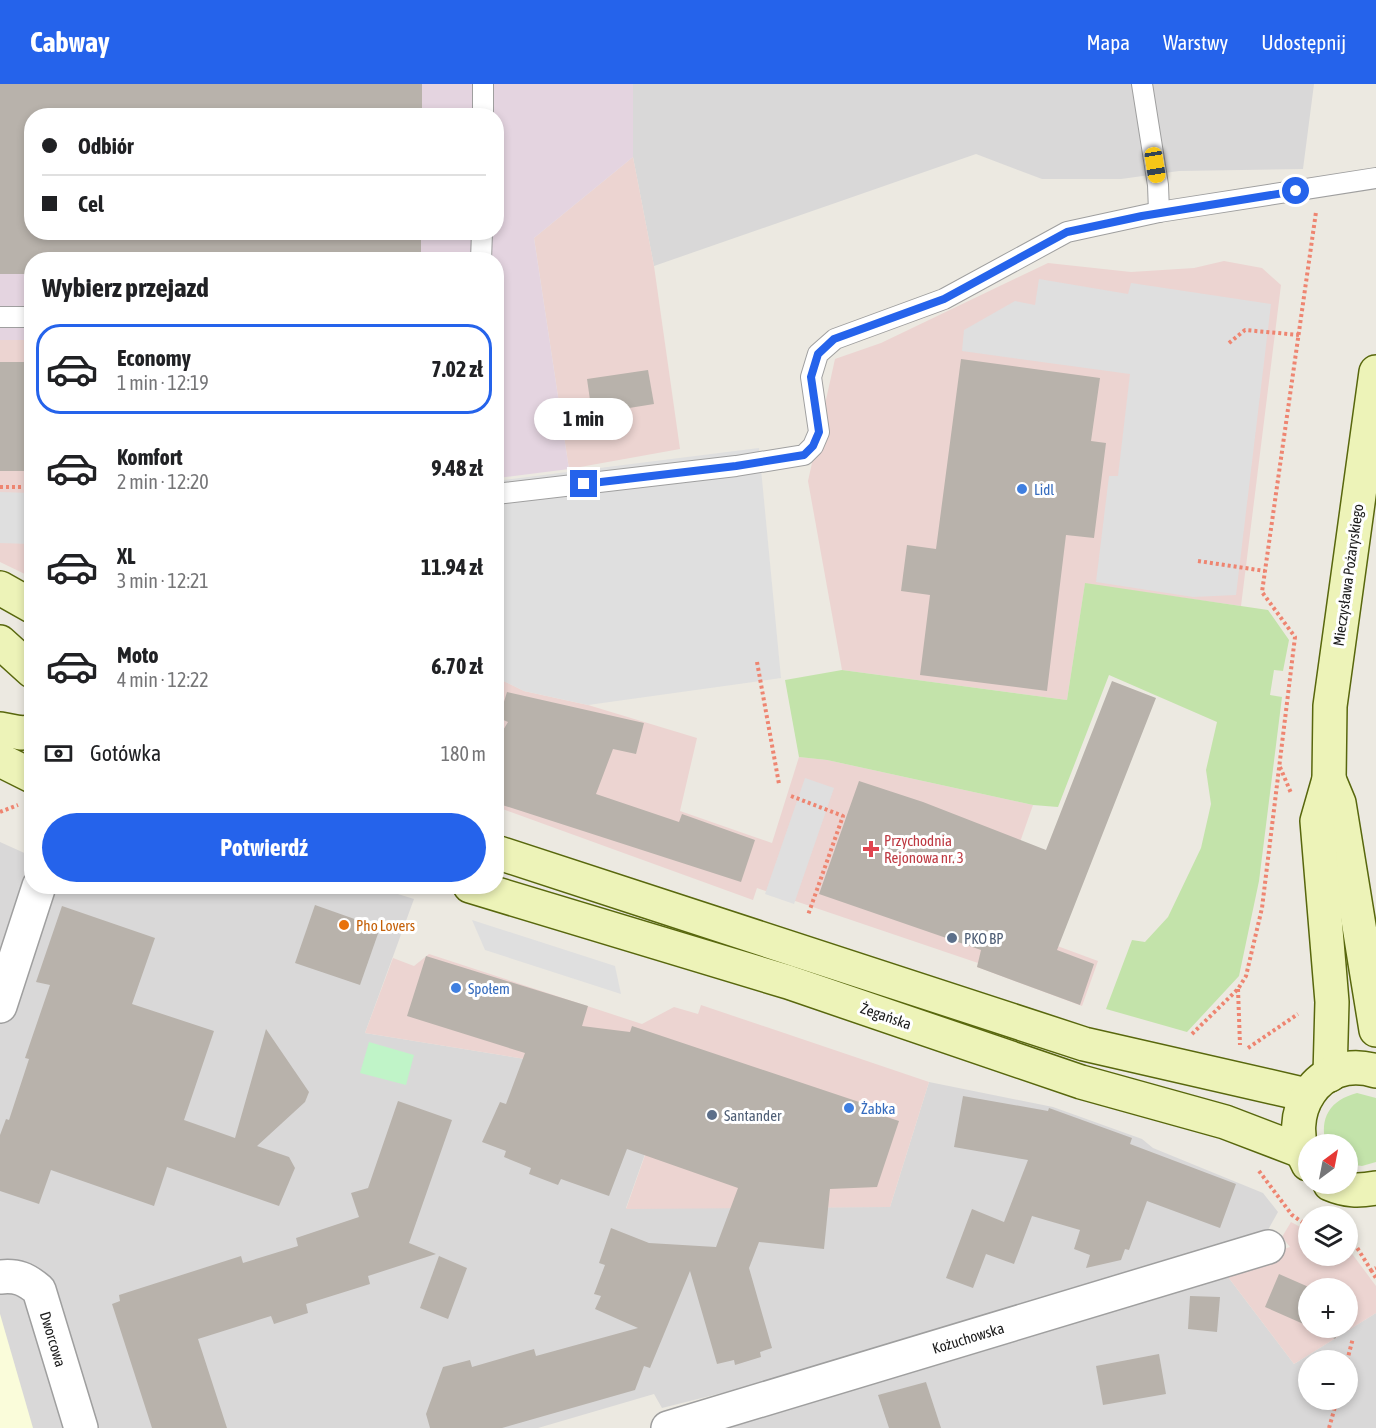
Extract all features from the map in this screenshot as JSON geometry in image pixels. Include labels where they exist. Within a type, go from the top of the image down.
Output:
[{"type":"street","name":"Mieczysława Pożaryskiego","points":[[1299,1134],[1297,1122],[1318,1085],[1332,1002],[1317,821],[1329,779],[1330,706],[1376,372]]},
{"type":"street","points":[[0,588],[24,602]]},
{"type":"street","points":[[0,642],[24,664]]},
{"type":"street","points":[[0,729],[24,733]]},
{"type":"street","points":[[0,760],[24,790]]},
{"type":"street","name":"Mieczysława Pożaryskiego","points":[[1329,779],[1339,803],[1376,1030]]},
{"type":"street","points":[[504,855],[1084,1044],[1318,1085],[1358,1068],[1376,1071]]},
{"type":"street","points":[[0,1006],[36,894]]},
{"type":"street","name":"Żegańska","points":[[496,894],[788,982],[1081,1082],[1225,1122],[1298,1155]]},
{"type":"street","points":[[1358,1191],[1376,1188]]},
{"type":"street","name":"Kożuchowska","points":[[668,1428],[1277,1234]]},
{"type":"street","name":"Dworcowa","points":[[0,1277],[12,1276],[26,1279],[39,1290],[81,1428]]},
{"type":"lane","points":[[483,84],[483,108]]},
{"type":"lane","points":[[1142,84],[1158,185],[1159,212]]},
{"type":"lane","points":[[504,493],[736,466],[804,455],[813,446],[819,432],[811,377],[818,354],[834,339],[944,299],[1067,232],[1159,212],[1376,178]]},
{"type":"lane","points":[[0,316],[24,317]]},
{"type":"path","points":[[1186,1040],[1238,989],[1246,976],[1262,908],[1295,637],[1262,592],[1319,188]]},
{"type":"path","points":[[1229,343],[1245,330],[1299,335]]},
{"type":"path","points":[[0,487],[24,487]]},
{"type":"path","points":[[1198,561],[1265,572]]},
{"type":"path","points":[[757,662],[779,784]]},
{"type":"path","points":[[0,812],[24,792]]},
{"type":"path","points":[[791,796],[843,816],[808,915]]},
{"type":"path","points":[[1238,989],[1240,1053],[1315,1003],[1332,1002]]},
{"type":"path","points":[[1257,1169],[1292,1215],[1298,1219]]},
{"type":"path","points":[[1277,1234],[1292,1215]]},
{"type":"path","points":[[1358,1249],[1374,1269],[1376,1278]]},
{"type":"path","points":[[1350,1350],[1353,1338]]},
{"type":"path","points":[[1329,1428],[1334,1410]]},
{"type":"shaded area","points":[[0,84],[633,84],[633,157],[534,238],[569,469],[504,477],[504,252],[24,252],[24,340],[0,340]]},
{"type":"shaded area","points":[[633,84],[1314,84],[1303,169],[1179,171],[1121,179],[1042,179],[976,154],[654,266],[633,157]]},
{"type":"shaded area","points":[[633,157],[654,266],[680,449],[569,469],[534,238]]},
{"type":"shaded area","points":[[1224,261],[1262,268],[1281,285],[1241,606],[1085,584],[1067,700],[842,670],[808,481],[835,359],[881,343],[1048,263],[1131,272],[1194,268]]},
{"type":"shaded area","points":[[1039,279],[1128,294],[1131,283],[1271,304],[1236,595],[1193,597],[1096,582],[1109,476],[1118,476],[1130,374],[962,351],[964,330],[1015,301],[1035,305]]},
{"type":"shaded area","points":[[0,340],[24,340],[24,574],[0,562]]},
{"type":"shaded area","points":[[759,448],[781,678],[588,705],[524,691],[504,681],[504,480]]},
{"type":"shaded area","points":[[0,492],[24,493],[24,544],[0,543]]},
{"type":"shaded area","points":[[504,681],[524,691],[588,705],[697,738],[680,811],[772,843],[799,757],[827,760],[1033,805],[992,922],[1098,961],[1082,1006],[977,967],[978,963],[757,888],[753,900],[504,810]]},
{"type":"shaded area","points":[[805,778],[834,788],[794,904],[765,894]]},
{"type":"shaded area","points":[[0,842],[24,853],[24,894],[398,894],[414,899],[365,1033],[606,1072],[656,1123],[626,1208],[890,1207],[929,1082],[1053,1107],[1142,1139],[1153,1148],[1263,1193],[1278,1212],[1264,1237],[790,1376],[662,1408],[654,1394],[538,1428],[0,1428]]},
{"type":"shaded area","points":[[472,920],[615,966],[621,994],[485,950]]},
{"type":"shaded area","points":[[429,954],[642,1024],[674,1007],[698,1014],[701,1005],[929,1082],[890,1207],[626,1209],[656,1124],[605,1072],[365,1033],[393,958],[414,966]]},
{"type":"shaded area","points":[[1291,1222],[1298,1226],[1298,1266],[1358,1266],[1358,1262],[1376,1286],[1376,1313],[1358,1324],[1358,1278],[1298,1278],[1298,1338],[1336,1338],[1317,1350],[1298,1350],[1298,1362],[1294,1364],[1222,1269],[1290,1247],[1282,1237]]},
{"type":"shaded area","points":[[1222,1269],[1294,1364],[1298,1362],[1298,1410],[1358,1410],[1358,1350],[1317,1350],[1336,1338],[1358,1338],[1358,1324],[1376,1313],[1376,1428],[704,1428]]},
{"type":"shaded area","points":[[0,1314],[33,1428],[0,1428]]},
{"type":"green space","points":[[1085,583],[1268,610],[1289,640],[1283,671],[1274,670],[1270,695],[1282,697],[1259,881],[1239,976],[1187,1032],[1106,1009],[1132,940],[1145,942],[1168,917],[1201,848],[1211,804],[1206,770],[1217,722],[1109,675],[1058,807],[1033,805],[827,760],[799,757],[785,680],[842,670],[1067,700]]},
{"type":"green space","points":[[369,1042],[414,1055],[406,1085],[360,1073]]},
{"type":"green space","points":[[1357,1093],[1376,1098],[1376,1162],[1358,1165],[1358,1134],[1324,1134],[1329,1111],[1333,1105]]},
{"type":"building","points":[[0,84],[422,84],[422,108],[24,108],[24,240],[421,240],[421,252],[24,252],[24,274],[0,274]]},
{"type":"building","name":"Lidl","points":[[961,359],[1100,378],[1091,441],[1106,443],[1094,538],[1066,535],[1047,691],[920,675],[930,595],[901,591],[907,545],[936,549]]},
{"type":"building","points":[[0,362],[24,362],[24,471],[0,471]]},
{"type":"building","points":[[648,370],[654,404],[592,414],[587,379]]},
{"type":"building","points":[[1112,681],[1156,698],[1057,950],[1094,964],[1080,1005],[977,967],[981,950],[819,894],[859,781],[923,802],[1046,850]]},
{"type":"building","points":[[507,692],[644,723],[636,754],[613,749],[596,794],[679,822],[682,814],[755,840],[741,882],[504,806],[504,729],[508,722],[504,720],[504,702]]},
{"type":"building","points":[[315,905],[380,928],[360,985],[295,963]]},
{"type":"building","points":[[62,906],[155,938],[132,1004],[214,1031],[184,1120],[235,1138],[266,1029],[309,1092],[305,1102],[257,1146],[289,1157],[295,1168],[279,1206],[167,1167],[154,1206],[51,1170],[39,1204],[0,1191],[0,1135],[6,1119],[9,1120],[29,1059],[25,1058],[50,985],[36,982]]},
{"type":"building","points":[[426,956],[588,1006],[582,1026],[630,1032],[632,1026],[886,1111],[884,1116],[899,1121],[877,1187],[830,1189],[824,1249],[759,1242],[749,1268],[772,1348],[760,1352],[761,1357],[735,1365],[734,1360],[717,1364],[690,1271],[650,1368],[644,1366],[635,1390],[502,1428],[430,1428],[426,1414],[443,1367],[470,1360],[472,1367],[534,1349],[536,1356],[638,1328],[595,1309],[601,1296],[594,1294],[605,1265],[599,1263],[611,1228],[649,1243],[716,1247],[738,1188],[627,1149],[609,1196],[561,1179],[558,1185],[529,1174],[531,1168],[504,1157],[506,1151],[482,1142],[500,1102],[506,1104],[525,1053],[407,1016]]},
{"type":"building","points":[[963,1096],[1048,1111],[1049,1108],[1132,1138],[1130,1144],[1236,1184],[1220,1228],[1147,1201],[1129,1250],[1125,1249],[1121,1260],[1086,1268],[1090,1255],[1074,1249],[1080,1230],[1032,1216],[1014,1264],[986,1254],[973,1288],[946,1278],[972,1209],[1004,1222],[1028,1160],[954,1147]]},
{"type":"building","points":[[398,1101],[452,1120],[409,1243],[436,1254],[368,1276],[370,1284],[306,1304],[308,1313],[274,1324],[271,1316],[198,1339],[227,1428],[152,1428],[112,1304],[120,1301],[119,1295],[241,1256],[243,1263],[298,1246],[296,1238],[359,1217],[351,1193],[368,1188]]},
{"type":"building","points":[[439,1256],[467,1268],[448,1319],[420,1308]]},
{"type":"building","points":[[1279,1274],[1298,1282],[1298,1322],[1265,1307]]},
{"type":"building","points":[[1190,1296],[1220,1297],[1217,1332],[1188,1329]]},
{"type":"building","points":[[1159,1354],[1166,1394],[1103,1405],[1096,1366]]},
{"type":"building","points":[[926,1382],[941,1428],[889,1428],[878,1395]]},
{"type":"place","name":"Lidl","points":[[1022,489]]},
{"type":"place","name":"Przychodnia Rejonowa nr. 3","points":[[871,849]]},
{"type":"place","name":"Pho Lovers","points":[[344,925]]},
{"type":"place","name":"PKO BP","points":[[952,938]]},
{"type":"place","name":"Społem","points":[[456,988]]},
{"type":"place","name":"Żabka","points":[[849,1108]]},
{"type":"place","name":"Santander","points":[[712,1115]]},
{"type":"route","points":[[584,484],[736,466],[804,455],[813,446],[819,432],[811,377],[818,354],[834,339],[944,299],[1067,232],[1107,222],[1296,191]]}]
